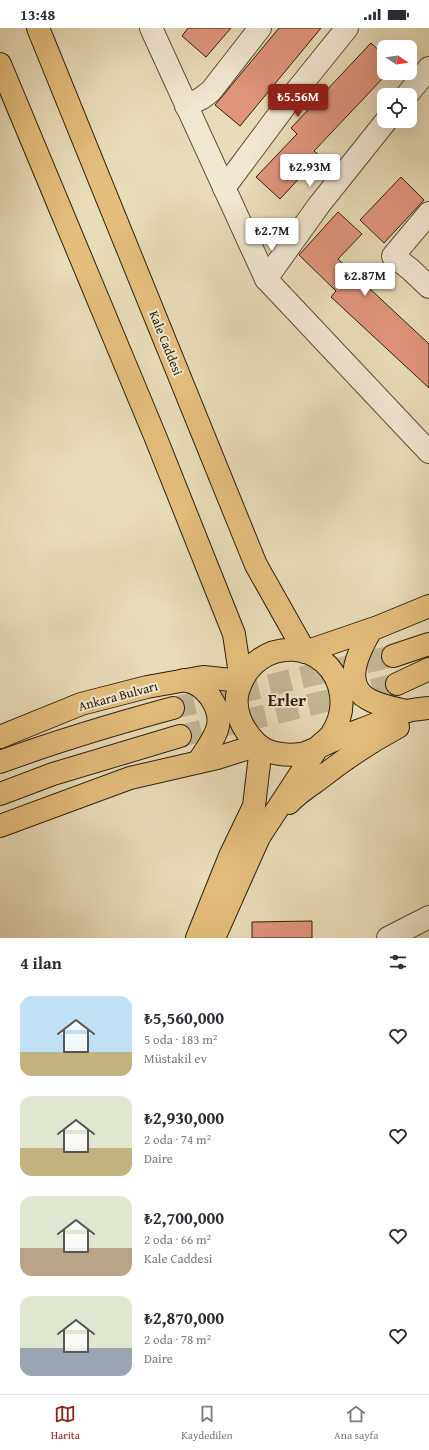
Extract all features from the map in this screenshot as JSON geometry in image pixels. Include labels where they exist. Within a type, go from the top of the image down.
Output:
[{"type":"main road","name":"Kale Caddesi","points":[[38,28],[256,565],[305,652]]},
{"type":"main road","points":[[0,64],[158,443],[234,634],[241,681]]},
{"type":"main road","points":[[305,652],[371,630],[429,606]]},
{"type":"main road","points":[[371,630],[359,652],[354,674],[356,687],[367,698],[384,706],[407,711]]},
{"type":"main road","points":[[394,656],[429,644]]},
{"type":"main road","points":[[214,938],[259,837],[318,747],[330,736],[339,721],[342,704],[340,687],[332,672],[321,660],[305,652],[289,650],[273,652],[254,663],[241,681],[237,695],[237,709],[241,723],[248,735],[260,746],[271,752],[286,755],[303,753],[318,747],[407,711],[429,709]]},
{"type":"main road","points":[[397,684],[429,670]]},
{"type":"main road","name":"Ankara Bulvarı","points":[[0,737],[81,704],[147,687],[203,677],[241,681]]},
{"type":"main road","points":[[184,680],[196,684],[204,690],[214,702],[218,714],[218,726],[209,746],[207,760]]},
{"type":"main road","name":"Ankara Bulvarı","points":[[0,762],[46,745],[115,723],[173,708]]},
{"type":"main road","points":[[259,837],[295,797],[331,769],[380,737],[429,709]]},
{"type":"main road","points":[[0,794],[53,774],[180,736]]},
{"type":"main road","points":[[0,826],[130,778],[260,746]]},
{"type":"main road","points":[[197,938],[230,856],[254,806],[260,746]]},
{"type":"street","points":[[151,28],[266,279],[429,452]]},
{"type":"street","points":[[186,106],[202,98],[211,91],[260,28]]},
{"type":"street","points":[[224,188],[297,90],[347,28]]},
{"type":"street","points":[[413,88],[429,68]]},
{"type":"street","points":[[266,279],[319,205],[380,128]]},
{"type":"street","points":[[429,213],[392,256],[429,288]]},
{"type":"street","points":[[388,938],[429,917]]},
{"type":"building","points":[[188,28],[231,28],[206,57],[182,36]]},
{"type":"building","points":[[279,28],[321,28],[240,126],[215,105]]},
{"type":"building","points":[[371,43],[377,49],[377,80],[381,80],[314,151],[320,156],[280,199],[256,177],[297,134],[291,128]]},
{"type":"building","points":[[401,177],[424,200],[384,243],[360,220]]},
{"type":"building","points":[[338,212],[362,234],[338,259],[429,344],[429,388],[331,297],[336,291],[299,255]]},
{"type":"building","points":[[312,921],[312,938],[252,938],[252,922]]},
{"type":"tunnel","points":[[173,708],[393,656]]},
{"type":"tunnel","points":[[180,736],[397,684]]},
{"type":"district","name":"Erler","points":[[287,699]]}]
